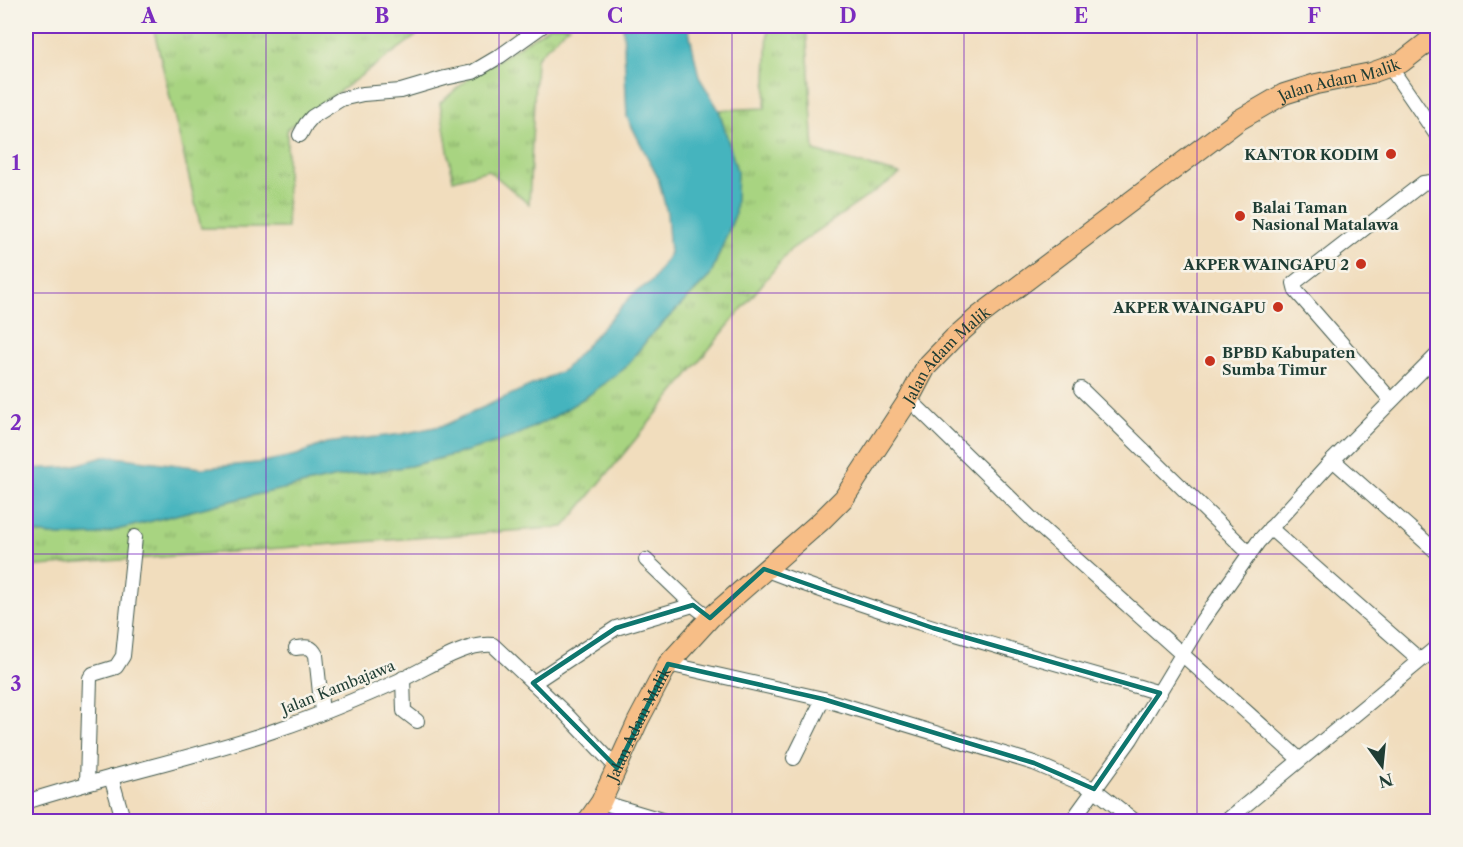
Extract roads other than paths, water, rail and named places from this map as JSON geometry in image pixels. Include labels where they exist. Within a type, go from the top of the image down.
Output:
[{"type":"highway","name":"Jalan Adam Malik","points":[[587,822],[601,802],[651,694],[668,664],[710,618],[844,498],[909,399],[926,367],[954,338],[1239,120],[1284,94],[1390,67],[1402,62],[1434,40]]},
{"type":"street","points":[[300,135],[312,117],[341,99],[363,94],[401,91],[474,72],[542,26]]},
{"type":"street","points":[[1390,67],[1437,137]]},
{"type":"street","points":[[1391,400],[1296,291],[1294,283],[1423,183],[1431,182],[1437,187]]},
{"type":"street","points":[[1071,822],[1131,739],[1160,693],[1181,653],[1270,528],[1437,354]]},
{"type":"street","points":[[1081,389],[1250,554]]},
{"type":"street","points":[[909,399],[1038,525],[1299,759]]},
{"type":"street","points":[[1334,460],[1437,553]]},
{"type":"street","points":[[1270,528],[1420,660]]},
{"type":"street","points":[[87,783],[90,678],[93,674],[116,667],[123,656],[135,537]]},
{"type":"street","points":[[646,560],[710,618]]},
{"type":"street","points":[[764,569],[933,628],[1160,693]]},
{"type":"street","points":[[533,683],[616,628],[693,605]]},
{"type":"street","name":"Jalan Kambajawa","points":[[26,802],[268,733],[404,678],[445,658],[476,646],[486,645],[493,645],[596,744],[617,768]]},
{"type":"street","points":[[1225,822],[1437,646]]},
{"type":"street","points":[[296,648],[309,647],[316,655],[322,712]]},
{"type":"street","points":[[668,664],[823,699],[1035,763],[1094,789],[1136,822]]},
{"type":"street","points":[[404,678],[404,711],[417,721]]},
{"type":"street","points":[[794,758],[823,699]]},
{"type":"street","points":[[111,777],[124,822]]},
{"type":"street","points":[[601,802],[668,822]]},
{"type":"water","points":[[623,26],[688,26],[699,77],[719,110],[737,171],[735,215],[710,276],[650,336],[625,368],[589,395],[552,418],[513,437],[464,452],[410,466],[337,477],[242,498],[97,535],[60,536],[26,532],[26,469],[68,467],[107,456],[202,468],[258,463],[297,455],[326,443],[402,434],[445,425],[564,370],[633,294],[652,281],[670,253],[667,213],[658,178],[627,117]]},
{"type":"place","name":"KANTOR KODIM","points":[[1391,154]]},
{"type":"place","name":"Balai Taman Nasional Matalawa","points":[[1240,216]]},
{"type":"place","name":"AKPER WAINGAPU 2","points":[[1361,264]]},
{"type":"place","name":"AKPER WAINGAPU","points":[[1278,307]]},
{"type":"place","name":"BPBD Kabupaten Sumba Timur","points":[[1210,361]]}]
